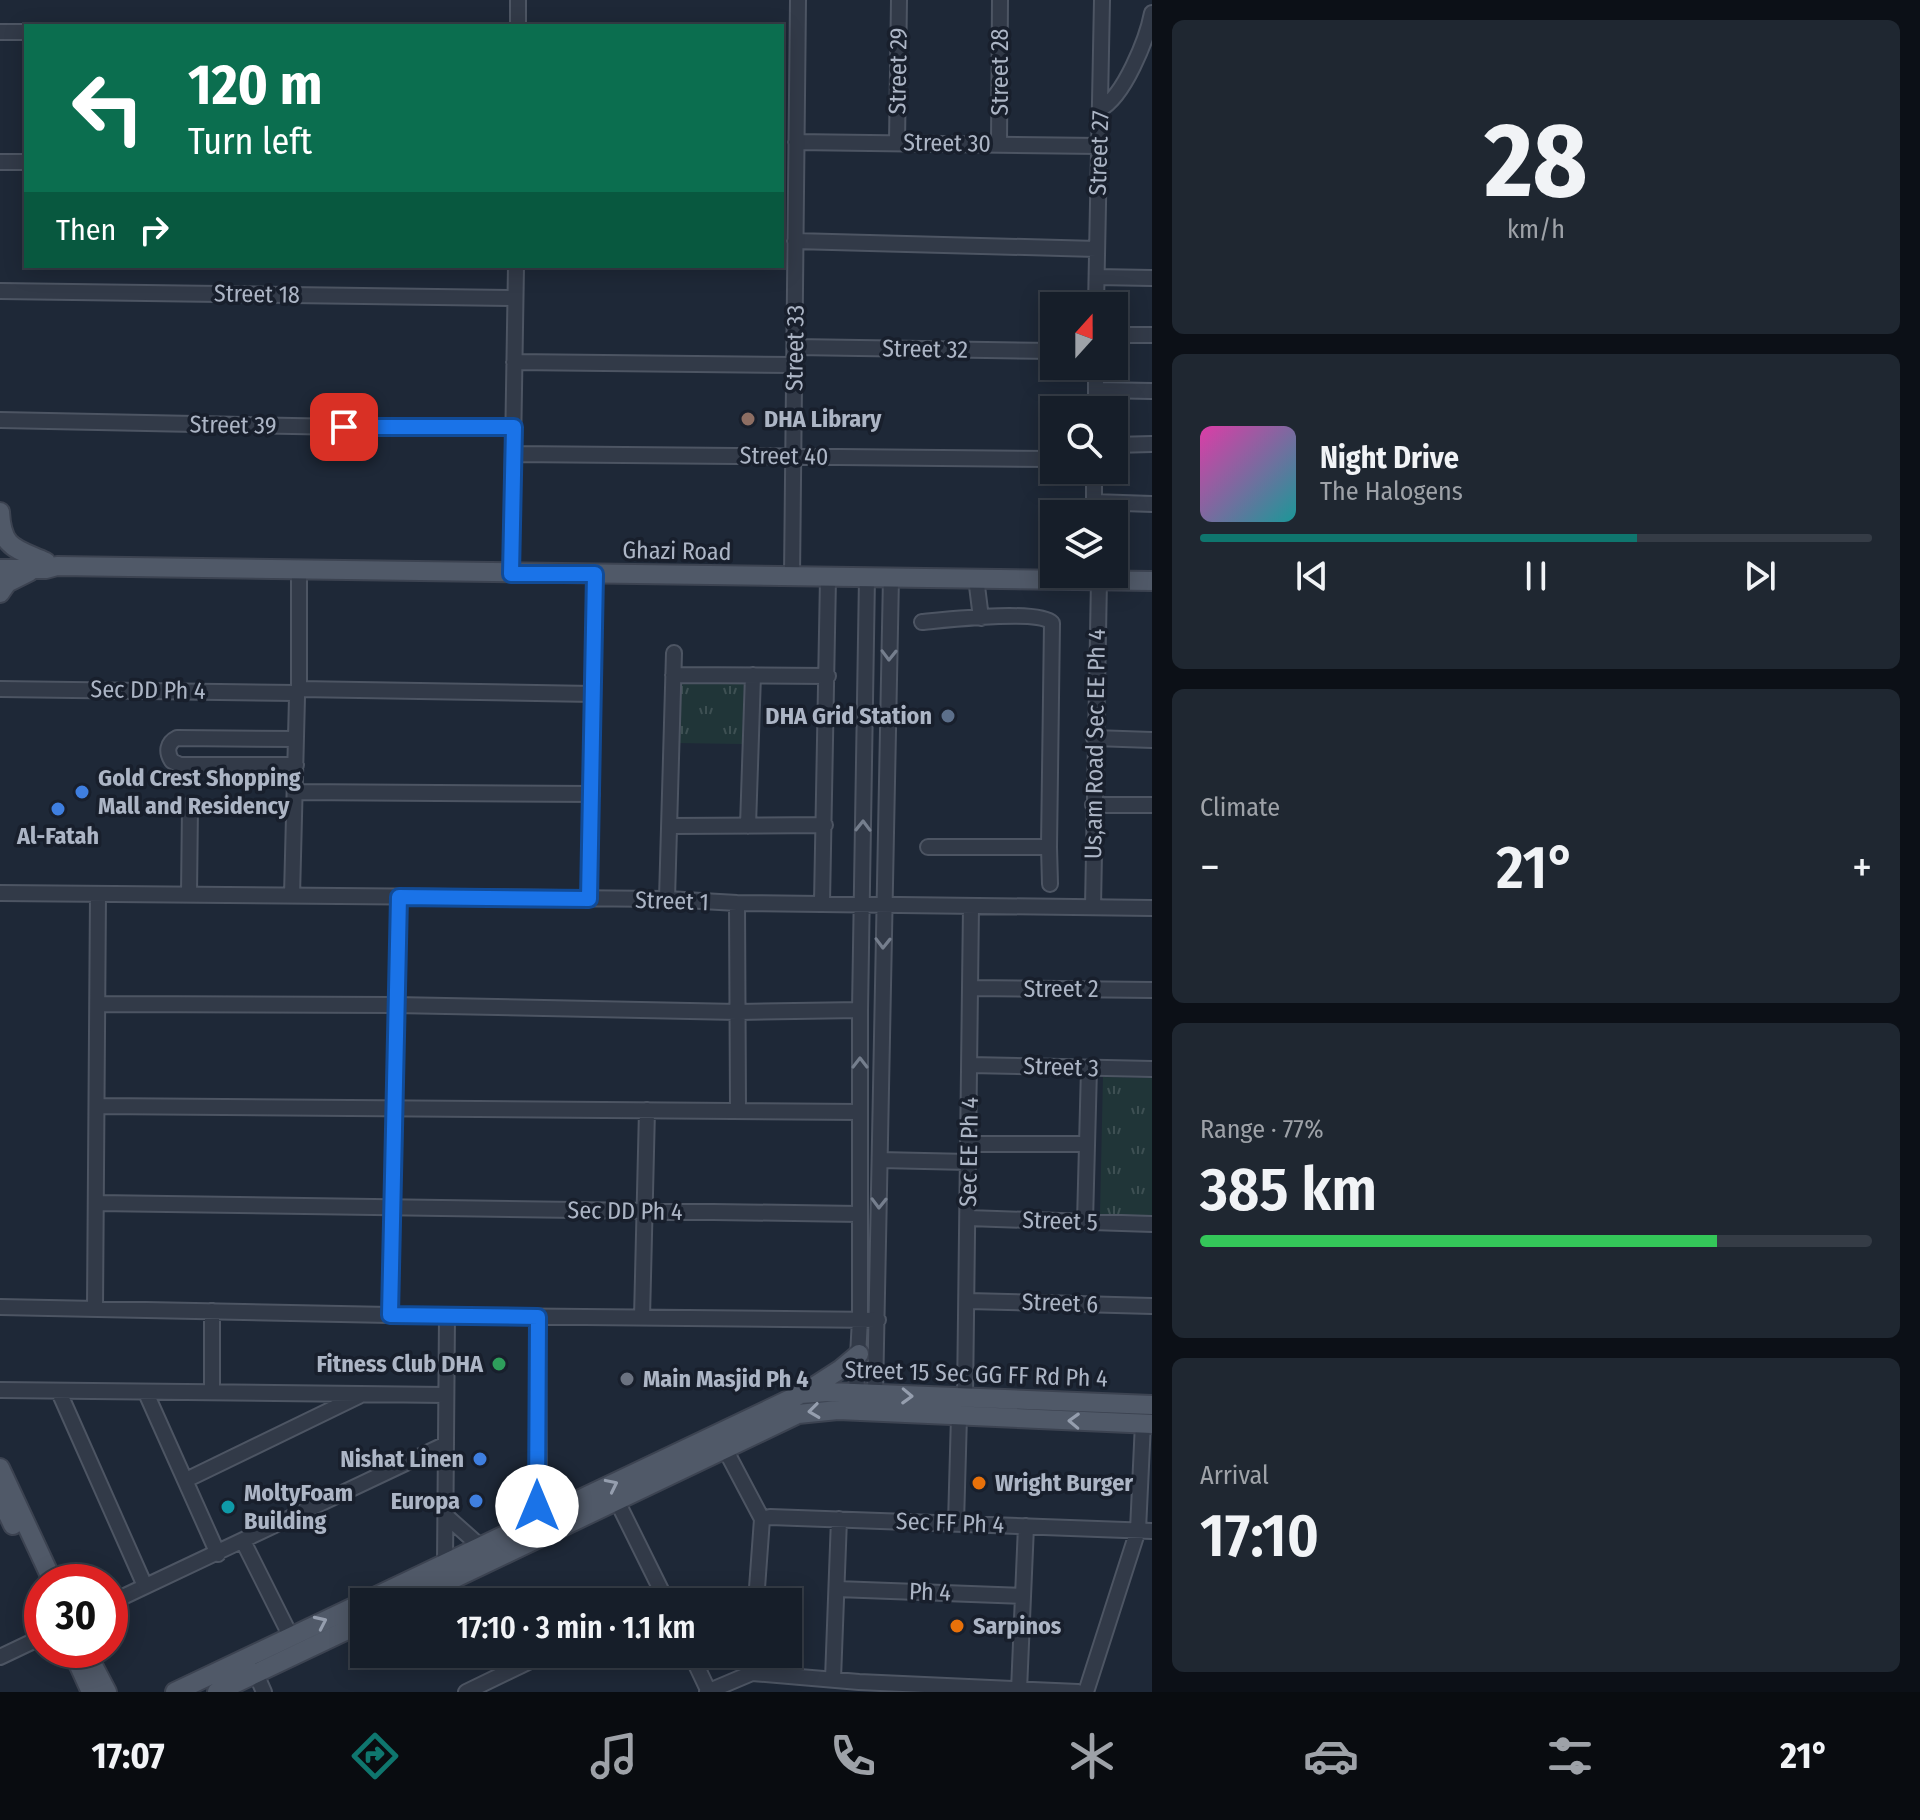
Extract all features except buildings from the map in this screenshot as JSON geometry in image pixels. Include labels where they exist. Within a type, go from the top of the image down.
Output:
[{"type":"main road","points":[[0,512],[1,530],[7,541],[46,566]]},
{"type":"main road","name":"Ghazi Road","points":[[0,562],[46,566],[511,574],[1040,578]]},
{"type":"main road","name":"Ghazi Road","points":[[0,569],[46,566]]},
{"type":"main road","points":[[0,593],[7,583],[46,566]]},
{"type":"main road","name":"Ghazi Road","points":[[1128,580],[1152,581]]},
{"type":"main road","points":[[801,1394],[859,1354]]},
{"type":"main road","name":"Street 15 Sec GG FF Rd Ph 4","points":[[175,1692],[253,1665],[291,1637],[445,1564],[488,1550],[539,1519],[801,1394],[1152,1405]]},
{"type":"main road","points":[[427,1588],[488,1550],[617,1501],[810,1411],[1148,1423]]},
{"type":"main road","points":[[0,1468],[45,1564]]},
{"type":"main road","points":[[0,1498],[32,1564]]},
{"type":"main road","points":[[217,1692],[253,1665],[350,1627]]},
{"type":"main road","points":[[80,1668],[91,1692]]},
{"type":"main road","points":[[94,1668],[107,1692]]},
{"type":"street","points":[[518,0],[518,24]]},
{"type":"street","name":"Street 33","points":[[792,577],[791,456],[796,347],[789,265],[795,241],[789,160],[796,142],[798,0]]},
{"type":"street","name":"Street 29","points":[[897,142],[899,0]]},
{"type":"street","name":"Street 28","points":[[999,144],[1000,0]]},
{"type":"street","name":"Street 27","points":[[1096,292],[1102,0]]},
{"type":"street","points":[[1100,109],[1111,103],[1138,55],[1152,13]]},
{"type":"street","points":[[0,32],[24,32]]},
{"type":"street","points":[[784,45],[798,45]]},
{"type":"street","name":"Street 30","points":[[796,142],[1099,146]]},
{"type":"street","points":[[0,162],[24,162]]},
{"type":"street","points":[[795,241],[1097,249]]},
{"type":"street","points":[[511,574],[516,268]]},
{"type":"street","points":[[1097,277],[1152,278]]},
{"type":"street","name":"Street 18","points":[[0,291],[514,298]]},
{"type":"street","points":[[1128,335],[1152,335]]},
{"type":"street","name":"Street 32","points":[[796,347],[1040,351]]},
{"type":"street","points":[[514,362],[795,365]]},
{"type":"street","points":[[1096,380],[1096,396]]},
{"type":"street","points":[[1096,390],[1152,391]]},
{"type":"street","name":"Street 39","points":[[0,420],[514,427]]},
{"type":"street","points":[[1128,445],[1152,444]]},
{"type":"street","name":"Street 40","points":[[513,454],[1040,459]]},
{"type":"street","points":[[1128,506],[1152,504]]},
{"type":"street","points":[[292,896],[299,570]]},
{"type":"street","points":[[589,899],[595,574]]},
{"type":"street","points":[[866,1394],[859,1354],[859,1214],[867,577]]},
{"type":"street","points":[[866,1394],[878,1320],[891,577]]},
{"type":"street","points":[[822,903],[828,578]]},
{"type":"street","points":[[976,578],[981,618]]},
{"type":"street","name":"Us,am Road Sec EE Ph 4","points":[[1093,907],[1095,588]]},
{"type":"street","points":[[922,622],[1044,618],[1052,623],[1050,884]]},
{"type":"street","points":[[667,899],[674,653]]},
{"type":"street","points":[[673,675],[828,676]]},
{"type":"street","points":[[748,826],[753,675]]},
{"type":"street","name":"Sec DD Ph 4","points":[[0,689],[593,694]]},
{"type":"street","points":[[296,739],[177,738],[170,743],[168,750],[172,761],[180,765],[296,765]]},
{"type":"street","points":[[1094,738],[1152,740]]},
{"type":"street","points":[[295,792],[592,794]]},
{"type":"street","points":[[189,895],[190,805]]},
{"type":"street","points":[[1093,805],[1152,805]]},
{"type":"street","points":[[669,826],[825,825]]},
{"type":"street","points":[[928,847],[1049,847]]},
{"type":"street","name":"Street 1","points":[[0,893],[667,899],[737,903],[1152,908]]},
{"type":"street","points":[[95,1308],[98,894]]},
{"type":"street","points":[[390,1315],[399,897]]},
{"type":"street","points":[[737,903],[738,1110]]},
{"type":"street","name":"Sec EE Ph 4","points":[[965,1398],[971,906]]},
{"type":"street","name":"Street 2","points":[[971,988],[1152,990]]},
{"type":"street","points":[[99,1004],[395,1005],[738,1012],[860,1010]]},
{"type":"street","name":"Street 3","points":[[970,1065],[1152,1069]]},
{"type":"street","points":[[1085,1222],[1089,1068]]},
{"type":"street","points":[[98,1106],[860,1112]]},
{"type":"street","points":[[642,1318],[647,1110]]},
{"type":"street","points":[[969,1144],[1087,1144]]},
{"type":"street","points":[[880,1160],[969,1162]]},
{"type":"street","name":"Sec DD Ph 4","points":[[97,1203],[859,1214]]},
{"type":"street","name":"Street 5","points":[[968,1218],[1152,1224]]},
{"type":"street","name":"Street 6","points":[[968,1301],[1152,1306]]},
{"type":"street","points":[[0,1307],[878,1320]]},
{"type":"street","points":[[212,1311],[212,1392]]},
{"type":"street","points":[[445,1564],[447,1316]]},
{"type":"street","points":[[538,1317],[539,1519]]},
{"type":"street","points":[[0,1390],[446,1395]]},
{"type":"street","points":[[59,1392],[145,1586]]},
{"type":"street","points":[[146,1393],[218,1554]]},
{"type":"street","points":[[186,1480],[359,1396]]},
{"type":"street","points":[[956,1523],[959,1416]]},
{"type":"street","points":[[1086,1692],[1145,1530],[1148,1423]]},
{"type":"street","points":[[128,1594],[446,1444]]},
{"type":"street","points":[[725,1449],[762,1519],[757,1588]]},
{"type":"street","points":[[617,1501],[657,1588]]},
{"type":"street","points":[[445,1515],[488,1550]]},
{"type":"street","name":"Sec FF Ph 4","points":[[762,1519],[1145,1530]]},
{"type":"street","points":[[833,1679],[839,1519]]},
{"type":"street","points":[[1019,1690],[1026,1526]]},
{"type":"street","points":[[243,1541],[291,1637]]},
{"type":"street","name":"Ph 4","points":[[837,1589],[1023,1596]]},
{"type":"street","points":[[0,1657],[24,1646]]},
{"type":"street","points":[[253,1665],[264,1692]]},
{"type":"street","points":[[466,1692],[516,1668]]},
{"type":"street","points":[[697,1668],[708,1692],[752,1673],[1078,1692]]},
{"type":"street","points":[[752,1668],[752,1673]]},
{"type":"green space","points":[[680,679],[744,681],[742,744],[678,743]]},
{"type":"green space","points":[[1103,1077],[1152,1078],[1152,1217],[1100,1216]]},
{"type":"place","name":"DHA Library","points":[[748,419]]},
{"type":"place","name":"DHA Grid Station","points":[[948,716]]},
{"type":"place","name":"Gold Crest Shopping Mall and Residency","points":[[82,792]]},
{"type":"place","name":"Al-Fatah","points":[[58,809]]},
{"type":"place","name":"Fitness Club DHA","points":[[499,1364]]},
{"type":"place","name":"Main Masjid Ph 4","points":[[627,1379]]},
{"type":"place","name":"Nishat Linen","points":[[480,1459]]},
{"type":"place","name":"Wright Burger","points":[[979,1483]]},
{"type":"place","name":"Europa","points":[[476,1501]]},
{"type":"place","name":"MoltyFoam Building","points":[[228,1507]]},
{"type":"place","name":"Sarpinos","points":[[957,1626]]},
{"type":"route","points":[[344,427],[514,427],[511,574],[595,574],[589,899],[399,897],[390,1315],[538,1317],[537,1506]]}]
